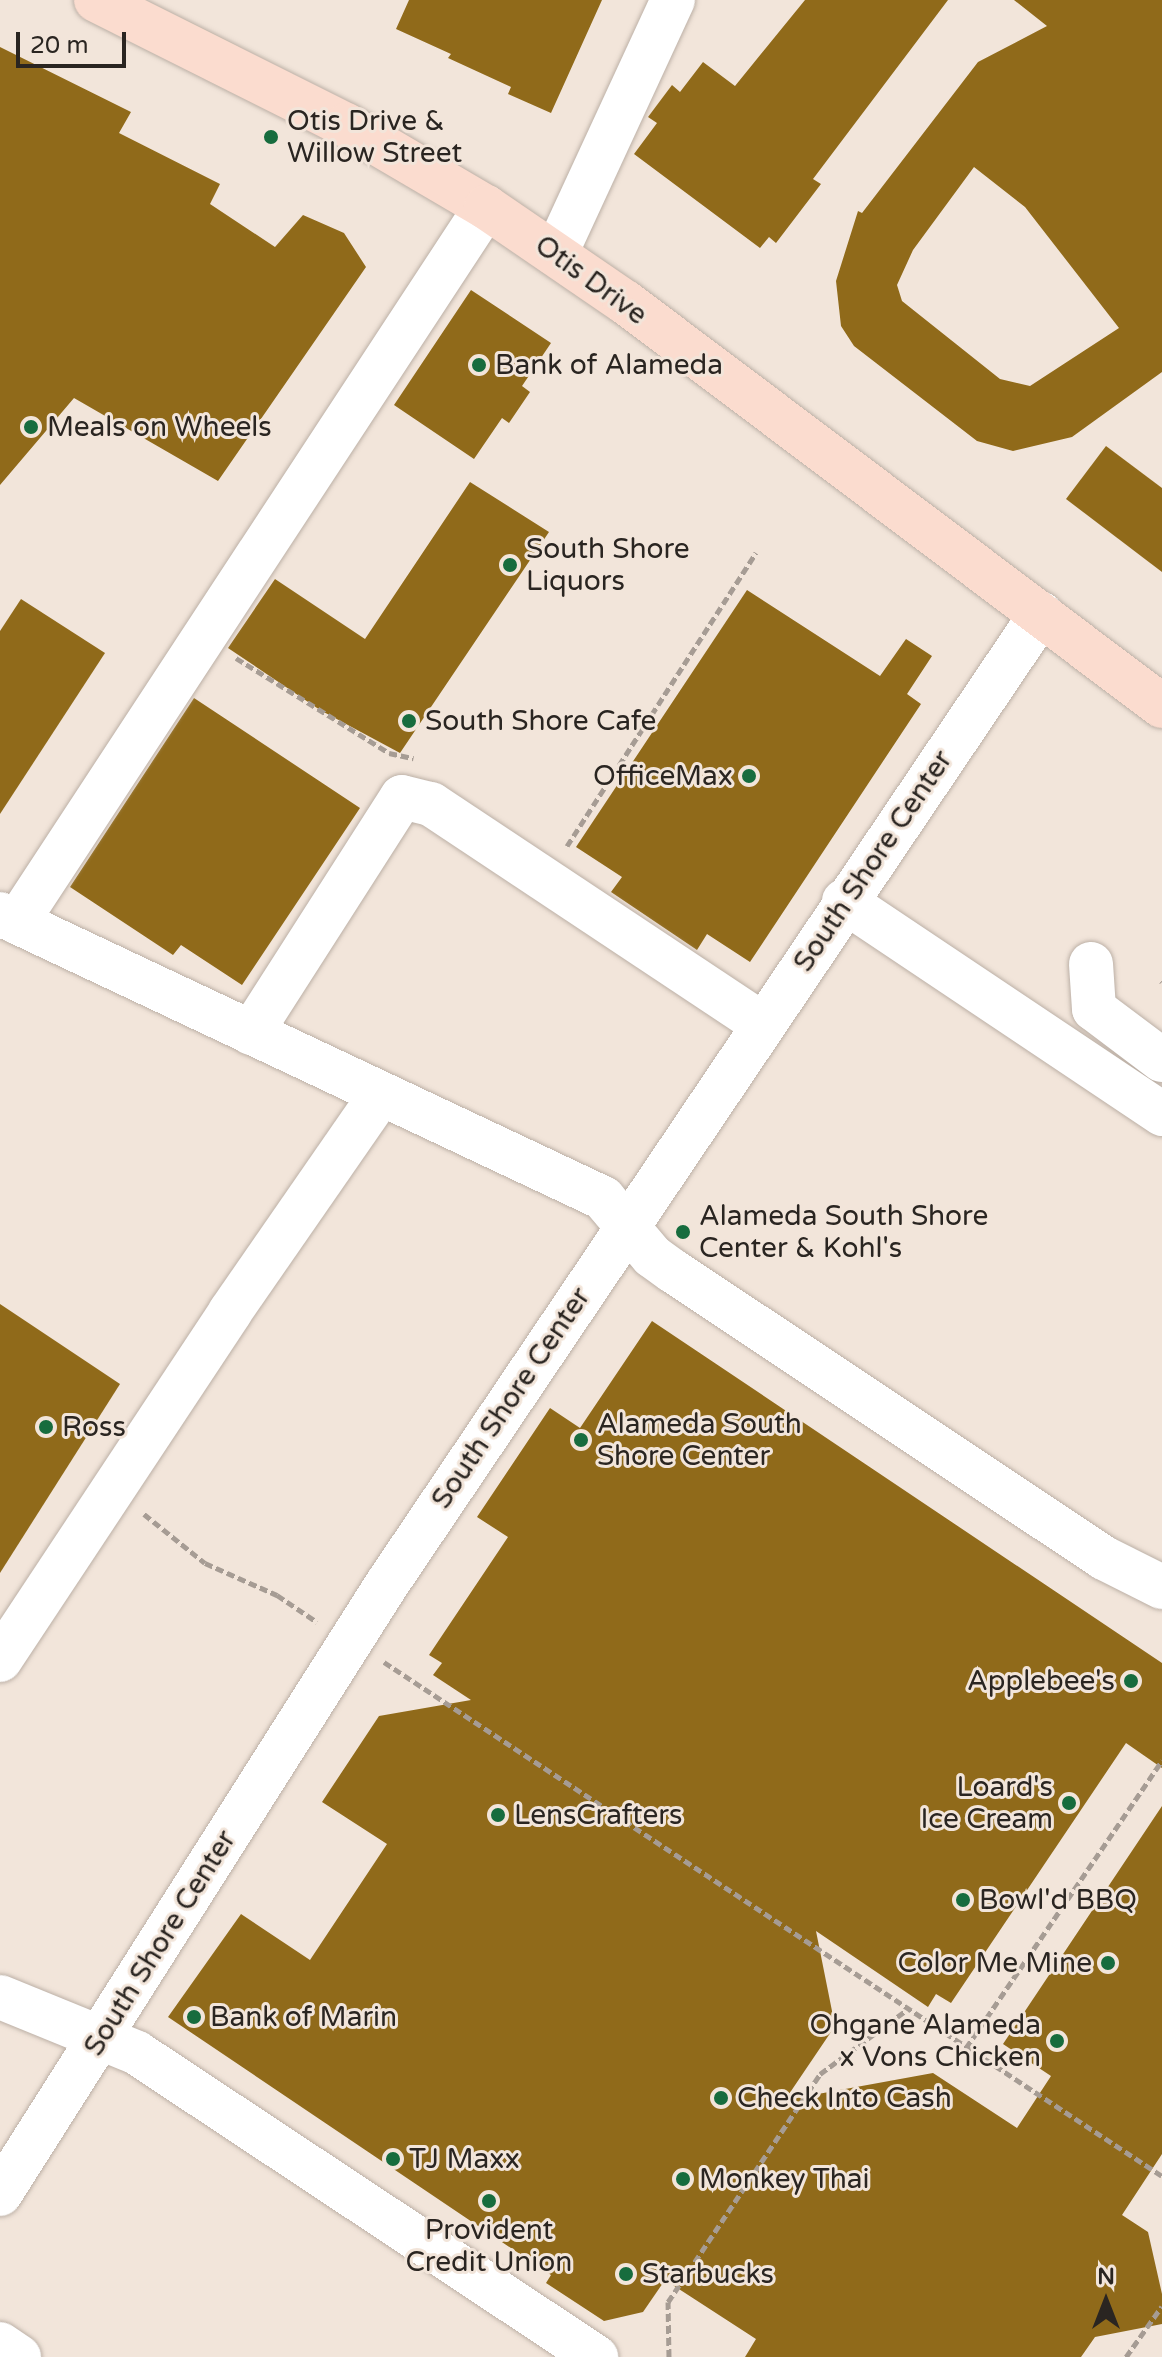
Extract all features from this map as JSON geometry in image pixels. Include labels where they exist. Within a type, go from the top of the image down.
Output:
[{"type":"main road","name":"Otis Drive","points":[[102,1],[346,125],[486,207],[556,253],[1162,706]]},
{"type":"street","points":[[556,253],[661,4]]},
{"type":"street","points":[[486,207],[195,653],[6,917],[603,1198],[673,1271],[1104,1558],[1162,1587]]},
{"type":"street","name":"South Shore Center","points":[[0,2194],[350,1642],[844,901],[1041,614]]},
{"type":"street","points":[[251,1033],[412,781],[431,804],[762,1024]]},
{"type":"street","points":[[844,901],[1162,1114]]},
{"type":"street","points":[[1091,964],[1094,1009],[1162,1060]]},
{"type":"street","points":[[0,1660],[381,1094]]},
{"type":"street","points":[[0,1997],[137,2053],[596,2357]]},
{"type":"street","points":[[0,2344],[19,2357]]},
{"type":"path","points":[[545,880],[756,553]]},
{"type":"path","points":[[195,653],[389,753],[407,753],[412,781]]},
{"type":"path","points":[[108,1496],[132,1504],[205,1563],[277,1595],[350,1642],[1162,2176]]},
{"type":"path","points":[[966,2048],[1162,1761]]},
{"type":"path","points":[[669,2357],[668,2302],[820,2074],[908,2009]]},
{"type":"path","points":[[1126,2357],[1162,2306]]},
{"type":"building","points":[[409,0],[602,0],[551,113],[508,94],[511,87],[448,58],[451,54],[396,29]]},
{"type":"building","points":[[805,0],[948,0],[813,179],[821,184],[776,243],[769,237],[760,248],[634,154],[657,123],[648,117],[672,85],[680,92],[703,62],[735,86]]},
{"type":"building","points":[[1014,0],[1162,0],[1162,372],[1072,437],[1013,451],[977,441],[854,346],[841,326],[836,281],[858,211],[862,213],[978,62],[1047,26]],"holes":[[[974,167],[1025,207],[1119,328],[1030,386],[1000,379],[902,301],[897,285],[913,250]]]},
{"type":"building","points":[[0,47],[131,112],[119,133],[220,184],[210,204],[275,247],[303,215],[344,233],[366,267],[218,481],[74,398],[0,485]]},
{"type":"building","name":"Bank of Alameda","points":[[471,290],[551,343],[522,386],[530,392],[509,423],[502,418],[474,459],[394,405]]},
{"type":"building","points":[[1106,446],[1162,488],[1162,572],[1066,499]]},
{"type":"building","points":[[470,482],[549,532],[400,753],[320,710],[228,648],[275,579],[365,639]]},
{"type":"building","name":"OfficeMax","points":[[747,590],[880,676],[906,639],[932,656],[907,694],[921,704],[750,962],[707,934],[697,950],[611,892],[622,877],[576,847]]},
{"type":"building","points":[[21,599],[105,653],[0,814],[0,631]]},
{"type":"building","points":[[194,698],[360,808],[242,985],[181,945],[173,955],[70,887]]},
{"type":"building","name":"Ross","points":[[0,1304],[120,1384],[0,1573]]},
{"type":"building","points":[[652,1321],[1162,1663],[1162,1768],[1126,1743],[951,2003],[936,1994],[928,2007],[816,1931],[835,2026],[785,2100],[933,2073],[1017,2128],[1051,2076],[1003,2044],[1162,1806],[1162,2154],[1122,2215],[1148,2232],[1162,2294],[1162,2324],[1095,2337],[1081,2357],[745,2357],[756,2339],[665,2280],[643,2312],[604,2321],[546,2283],[551,2275],[168,2017],[241,1914],[310,1960],[387,1844],[322,1802],[379,1716],[471,1700],[433,1675],[442,1663],[429,1655],[508,1537],[477,1517],[550,1408],[580,1428]]},
{"type":"place","name":"Otis Drive & Willow Street","points":[[271,137]]},
{"type":"place","name":"Bank of Alameda","points":[[479,365]]},
{"type":"place","name":"Meals on Wheels","points":[[31,427]]},
{"type":"place","name":"South Shore Liquors","points":[[510,565]]},
{"type":"place","name":"South Shore Cafe","points":[[409,721]]},
{"type":"place","name":"OfficeMax","points":[[749,776]]},
{"type":"place","name":"Alameda South Shore Center & Kohl's","points":[[683,1232]]},
{"type":"place","name":"Ross","points":[[46,1427]]},
{"type":"place","name":"Alameda South Shore Center","points":[[581,1440]]},
{"type":"place","name":"Applebee's","points":[[1131,1681]]},
{"type":"place","name":"Loard's Ice Cream","points":[[1069,1803]]},
{"type":"place","name":"LensCrafters","points":[[498,1815]]},
{"type":"place","name":"Bowl'd BBQ","points":[[963,1900]]},
{"type":"place","name":"Color Me Mine","points":[[1108,1963]]},
{"type":"place","name":"Bank of Marin","points":[[194,2017]]},
{"type":"place","name":"Ohgane Alameda x Vons Chicken","points":[[1057,2041]]},
{"type":"place","name":"Check Into Cash","points":[[721,2098]]},
{"type":"place","name":"TJ Maxx","points":[[393,2159]]},
{"type":"place","name":"Monkey Thai","points":[[683,2179]]},
{"type":"place","name":"Provident Credit Union","points":[[489,2201]]},
{"type":"place","name":"Starbucks","points":[[626,2274]]}]
